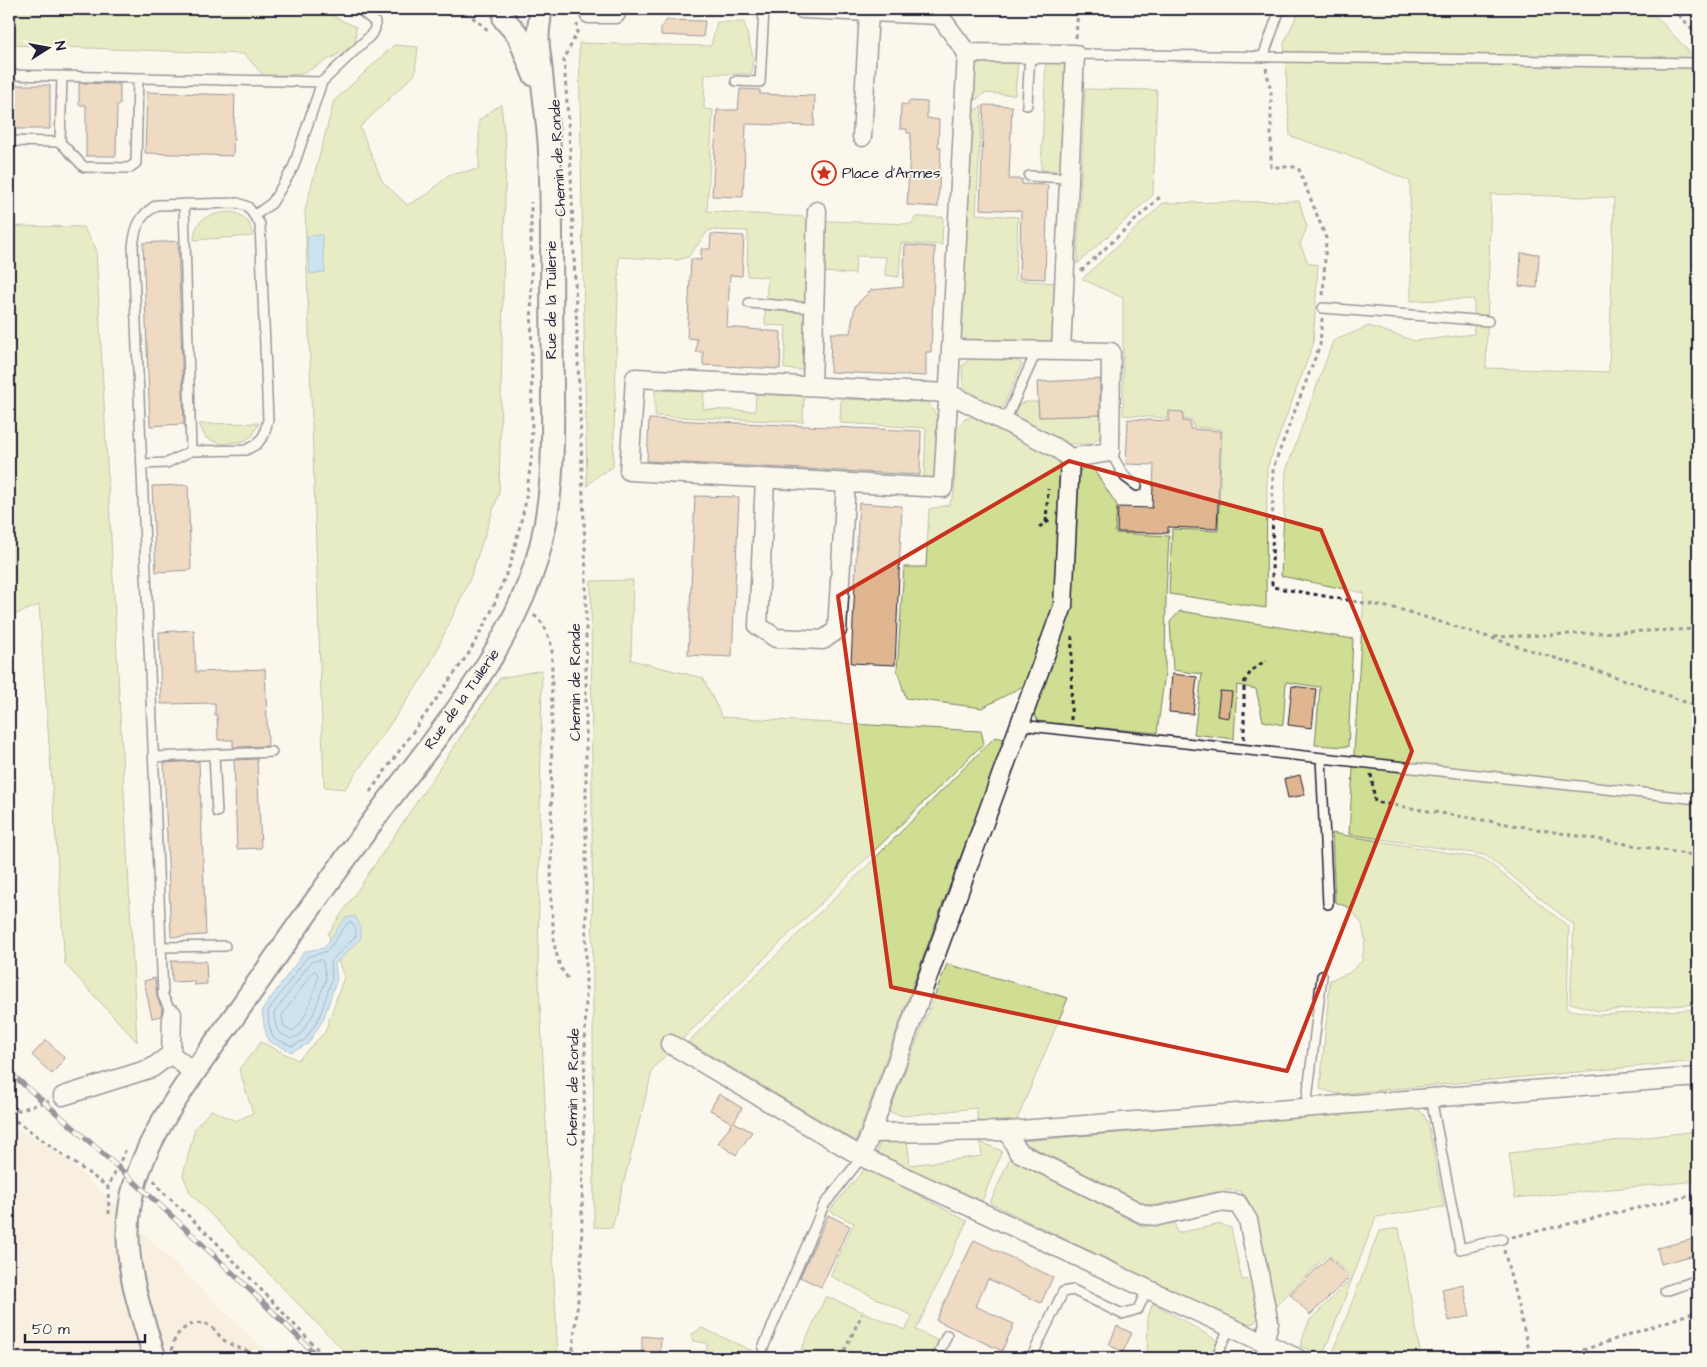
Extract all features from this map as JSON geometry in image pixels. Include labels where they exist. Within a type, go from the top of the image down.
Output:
[{"type":"street","points":[[499,14],[511,21],[524,22],[540,9]]},
{"type":"street","name":"Rue de la Tuilerie","points":[[155,1358],[138,1306],[129,1264],[130,1205],[141,1164],[159,1129],[193,1074],[349,854],[476,684],[500,644],[521,603],[532,574],[546,526],[552,475],[551,260],[549,142],[538,41],[540,9]]},
{"type":"street","points":[[583,12],[589,14],[616,14],[616,9]]},
{"type":"street","points":[[802,9],[939,15],[967,53],[951,349],[948,392],[943,488],[629,472],[635,378],[948,392],[1058,448],[1070,458],[1110,452],[1111,352],[951,349]]},
{"type":"street","points":[[862,137],[869,12]]},
{"type":"street","name":"Rue de la Tuilerie","points":[[499,14],[518,35],[545,109]]},
{"type":"street","points":[[967,53],[1076,54],[1061,351]]},
{"type":"street","points":[[812,386],[817,210]]},
{"type":"street","points":[[862,1157],[1062,606],[1070,458]]},
{"type":"street","points":[[766,479],[758,626],[776,638],[823,640],[837,630],[846,483]]},
{"type":"street","points":[[171,1054],[172,1014]]},
{"type":"street","points":[[670,1044],[862,1157],[1297,1358]]},
{"type":"street","points":[[171,1054],[193,1074]]},
{"type":"street","points":[[63,1096],[152,1068],[171,1054]]},
{"type":"street","points":[[871,1133],[1008,1131],[1698,1077]]},
{"type":"street","points":[[1008,1131],[1018,1152],[1145,1214],[1158,1216],[1219,1202],[1238,1204],[1248,1220],[1269,1323],[1264,1342]]},
{"type":"lane","points":[[255,215],[272,203],[293,168],[322,82],[375,29],[375,22],[359,9]]},
{"type":"lane","points":[[736,81],[760,82],[764,9]]},
{"type":"lane","points":[[1264,57],[1280,9]]},
{"type":"lane","points":[[1027,105],[1030,54]]},
{"type":"lane","points":[[1076,54],[1698,64]]},
{"type":"lane","points":[[9,75],[322,82]]},
{"type":"lane","points":[[62,76],[60,142],[84,167],[129,168],[136,162],[138,78]]},
{"type":"lane","points":[[9,142],[60,142]]},
{"type":"lane","points":[[1029,176],[1069,178]]},
{"type":"lane","points":[[142,464],[167,463],[191,451],[246,450],[257,444],[264,435],[268,420],[260,224],[248,207],[238,203],[157,205],[139,220],[134,232],[133,248],[163,996],[172,1014]]},
{"type":"lane","points":[[184,204],[191,451]]},
{"type":"lane","points":[[749,304],[814,308]]},
{"type":"lane","points":[[1322,308],[1488,321]]},
{"type":"lane","points":[[1005,421],[1038,350]]},
{"type":"lane","points":[[1110,452],[1125,477],[1137,486]]},
{"type":"lane","points":[[1020,725],[1698,799]]},
{"type":"lane","points":[[154,757],[272,752]]},
{"type":"lane","points":[[214,755],[217,812]]},
{"type":"lane","points":[[1321,758],[1328,904]]},
{"type":"lane","points":[[161,947],[225,946]]},
{"type":"lane","points":[[1306,1108],[1322,976]]},
{"type":"lane","points":[[1432,1098],[1460,1249],[1502,1240]]},
{"type":"lane","points":[[763,1348],[824,1204],[862,1157]]},
{"type":"lane","points":[[1665,1291],[1698,1280]]},
{"type":"lane","points":[[1032,1356],[1063,1292],[1073,1290],[1122,1314],[1138,1309],[1147,1290]]},
{"type":"lane","points":[[1216,1358],[1229,1328]]},
{"type":"lane","points":[[937,1358],[947,1335]]},
{"type":"path","points":[[1076,54],[1078,9]]},
{"type":"path","points":[[1673,9],[1698,35]]},
{"type":"path","name":"Chemin de Ronde","points":[[572,1358],[581,1271],[586,993],[586,575],[570,148],[564,60],[578,30],[583,12]]},
{"type":"path","points":[[1264,57],[1272,92],[1272,167],[1298,167],[1326,238],[1320,345],[1273,468],[1272,587],[1399,609],[1635,683],[1698,708]]},
{"type":"path","name":"Rue de la Tuilerie","points":[[369,793],[469,653],[491,612],[513,554],[525,505],[532,453],[531,192]]},
{"type":"path","points":[[1064,287],[1161,196]]},
{"type":"path","points":[[1046,523],[1048,489]]},
{"type":"path","points":[[521,603],[544,625],[552,647],[551,901],[555,948],[560,967],[568,980]]},
{"type":"path","points":[[1062,606],[1071,611],[1071,730]]},
{"type":"path","points":[[1491,638],[1698,629]]},
{"type":"path","points":[[1244,749],[1244,683],[1251,671],[1266,660]]},
{"type":"path","points":[[1370,763],[1375,802],[1698,856]]},
{"type":"path","points":[[9,1115],[63,1096]]},
{"type":"path","points":[[9,1115],[108,1187]]},
{"type":"path","points":[[141,1164],[160,1189],[214,1240],[326,1358]]},
{"type":"path","points":[[1531,1358],[1502,1240],[1698,1194]]},
{"type":"path","points":[[1560,1358],[1698,1311]]},
{"type":"path","points":[[841,1358],[862,1314]]},
{"type":"path","points":[[173,1343],[178,1333],[189,1325],[199,1323],[209,1325],[225,1342],[254,1352],[261,1358]]},
{"type":"highlighted area","points":[[1069,461],[1321,530],[1412,751],[1287,1071],[891,987],[838,596]]},
{"type":"shaded area","points":[[17,1129],[46,1145],[72,1164],[273,1358],[9,1358],[9,1132]]},
{"type":"green space","points":[[9,9],[297,9],[322,11],[356,27],[355,45],[302,74],[264,76],[244,54],[9,45]]},
{"type":"green space","points":[[1300,9],[1649,9],[1698,61],[1698,1004],[1598,1011],[1570,1003],[1574,925],[1485,855],[1349,834],[1364,593],[1281,576],[1286,471],[1333,341],[1369,326],[1415,341],[1474,334],[1474,299],[1411,301],[1410,181],[1344,154],[1290,136],[1284,43]],"holes":[[[1491,194],[1614,198],[1609,372],[1486,368]]]},
{"type":"green space","points":[[717,22],[744,22],[753,57],[752,74],[705,74],[704,109],[713,110],[707,211],[804,217],[809,223],[806,303],[766,301],[768,277],[747,276],[748,231],[709,230],[688,257],[677,260],[619,257],[613,467],[599,475],[587,486],[579,43],[711,46]]},
{"type":"green space","points":[[394,45],[418,47],[415,74],[360,127],[382,181],[407,205],[428,194],[448,175],[479,169],[479,120],[501,104],[506,148],[499,493],[469,581],[427,671],[345,789],[324,787],[305,210],[334,101]]},
{"type":"green space","points":[[973,58],[1018,59],[1015,95],[985,93],[970,104]]},
{"type":"green space","points":[[1046,59],[1068,61],[1062,171],[1041,170]]},
{"type":"green space","points":[[1085,89],[1157,90],[1153,195],[1077,264]]},
{"type":"green space","points":[[982,106],[976,214],[1018,217],[1015,280],[1058,283],[1055,343],[958,341],[970,113]]},
{"type":"green space","points":[[1299,201],[1307,227],[1300,244],[1308,263],[1318,265],[1313,345],[1267,468],[1266,608],[1169,594],[1172,529],[1218,531],[1222,429],[1193,427],[1192,420],[1123,415],[1123,298],[1082,279],[1163,203]]},
{"type":"green space","points":[[234,212],[248,221],[253,236],[194,240],[195,232],[202,220],[219,213]]},
{"type":"green space","points":[[916,217],[943,217],[942,245],[901,243],[899,277],[885,275],[886,257],[856,256],[855,274],[821,272],[822,227],[829,221],[911,224]]},
{"type":"green space","points":[[9,226],[83,227],[96,248],[137,1042],[65,964],[39,605],[9,617]]},
{"type":"green space","points":[[765,310],[805,313],[802,370],[784,369],[786,326],[765,325]]},
{"type":"green space","points":[[970,359],[1015,359],[1022,364],[1003,407],[996,408],[963,388],[962,366]]},
{"type":"green space","points":[[655,390],[704,392],[703,409],[755,411],[756,394],[804,396],[803,422],[655,416]]},
{"type":"green space","points":[[841,399],[928,402],[938,418],[934,478],[924,478],[926,428],[840,423]]},
{"type":"green space","points":[[1026,402],[1038,402],[1039,417],[1105,415],[1101,436],[1092,444],[1067,444],[1019,421],[1015,415],[1016,409],[1018,405]]},
{"type":"green space","points":[[973,416],[1059,456],[1062,466],[1054,604],[1029,683],[982,708],[906,698],[897,670],[904,567],[926,567],[929,509],[949,505],[954,494],[957,428],[965,419]]},
{"type":"green space","points":[[259,423],[252,436],[244,441],[221,444],[206,438],[199,424]]},
{"type":"green space","points":[[1092,467],[1117,505],[1115,533],[1169,536],[1165,672],[1157,733],[1038,722],[1034,714],[1066,621],[1075,483],[1081,469]]},
{"type":"green space","points":[[633,580],[631,660],[703,678],[722,717],[981,731],[984,743],[653,1068],[612,1228],[594,1227],[591,581]]},
{"type":"green space","points":[[1180,611],[1353,639],[1348,747],[1315,745],[1320,687],[1286,682],[1283,725],[1263,721],[1256,689],[1237,685],[1234,739],[1194,734],[1202,674],[1173,670],[1170,622]]},
{"type":"green space","points":[[542,670],[538,964],[558,1358],[351,1358],[190,1193],[183,1175],[195,1128],[211,1110],[236,1121],[253,1113],[239,1069],[261,1042],[298,1060],[325,1032],[344,977],[328,934],[500,678]]},
{"type":"green space","points":[[995,737],[1005,739],[856,1141],[688,1042],[869,864]]},
{"type":"green space","points":[[1332,833],[1484,859],[1569,927],[1567,1009],[1598,1015],[1698,1009],[1698,1061],[1338,1094],[1320,1089],[1330,980],[1349,973],[1362,961],[1365,940],[1362,924],[1350,908],[1335,902]]},
{"type":"green space","points":[[947,964],[1068,998],[1014,1124],[979,1127],[976,1108],[904,1116],[889,1112]]},
{"type":"green space","points":[[1417,1108],[1424,1115],[1428,1123],[1444,1207],[1376,1217],[1323,1355],[1300,1346],[1309,1321],[1352,1278],[1328,1254],[1275,1307],[1253,1212],[1247,1198],[1240,1191],[1227,1190],[1157,1205],[1144,1204],[1021,1141]]},
{"type":"green space","points":[[1698,1131],[1698,1181],[1515,1198],[1509,1153]]},
{"type":"green space","points":[[907,1140],[910,1165],[982,1156],[980,1142],[1002,1151],[982,1201],[877,1156],[879,1143]]},
{"type":"green space","points":[[1010,1158],[1144,1227],[1174,1221],[1177,1233],[1221,1224],[1231,1228],[1242,1280],[1252,1279],[1259,1317],[1254,1323],[1243,1324],[990,1203]]},
{"type":"green space","points":[[866,1167],[967,1221],[916,1330],[939,1341],[931,1358],[819,1358],[801,1350],[826,1296],[905,1330],[913,1316],[830,1276],[854,1223],[829,1211]]},
{"type":"green space","points":[[1399,1228],[1421,1358],[1331,1358],[1379,1231]]},
{"type":"green space","points":[[1153,1303],[1218,1341],[1209,1358],[1145,1358],[1147,1355],[1148,1317]]},
{"type":"green space","points":[[702,1328],[768,1358],[707,1358],[707,1343],[693,1341],[691,1335]]},
{"type":"water","points":[[322,235],[325,272],[310,274],[307,236]]},
{"type":"water","points":[[355,916],[360,926],[361,938],[335,964],[337,979],[323,1020],[308,1044],[292,1052],[268,1041],[262,1010],[305,951],[324,948],[345,918]]},
{"type":"building","points":[[667,20],[705,21],[703,37],[661,35],[661,27]]},
{"type":"building","points":[[79,83],[120,84],[120,105],[117,105],[116,156],[86,156],[86,105],[79,105]]},
{"type":"building","points":[[9,85],[50,85],[50,129],[9,129]]},
{"type":"building","points":[[740,89],[760,90],[760,94],[815,96],[814,126],[746,124],[743,197],[712,196],[717,110],[738,110]]},
{"type":"building","points":[[147,92],[235,95],[233,156],[145,153]]},
{"type":"building","points":[[909,101],[927,102],[927,118],[939,120],[938,147],[941,147],[938,207],[907,205],[911,133],[907,133],[907,129],[900,129],[901,104],[908,105]]},
{"type":"building","points":[[984,105],[1012,106],[1009,179],[1022,179],[1022,184],[1048,185],[1045,279],[1019,278],[1021,211],[980,209]]},
{"type":"building","points":[[711,234],[744,236],[742,276],[730,275],[727,327],[781,332],[780,369],[703,365],[703,352],[696,352],[697,339],[687,338],[691,259],[701,260],[701,249],[710,249]]},
{"type":"building","points":[[178,241],[184,424],[150,426],[143,243]]},
{"type":"building","points":[[905,245],[935,247],[931,352],[926,352],[926,376],[830,372],[831,333],[850,333],[855,306],[871,290],[903,287]]},
{"type":"building","points":[[1521,253],[1539,254],[1537,288],[1519,286]]},
{"type":"building","points":[[1100,379],[1100,415],[1039,417],[1037,382]]},
{"type":"building","points":[[1169,411],[1183,412],[1183,421],[1190,422],[1190,429],[1221,431],[1217,529],[1168,527],[1168,533],[1117,532],[1118,507],[1152,508],[1154,465],[1126,464],[1128,419],[1169,421]]},
{"type":"building","points":[[649,419],[921,431],[920,475],[647,461]]},
{"type":"building","points":[[188,485],[191,570],[156,572],[152,486]]},
{"type":"building","points":[[695,496],[739,497],[732,657],[688,655]]},
{"type":"building","points":[[859,503],[902,506],[895,665],[851,663]]},
{"type":"building","points":[[194,630],[196,672],[265,669],[268,746],[233,747],[233,740],[218,740],[215,703],[161,704],[159,632]]},
{"type":"building","points":[[1172,674],[1197,677],[1193,714],[1169,712]]},
{"type":"building","points":[[1292,686],[1316,689],[1312,728],[1288,725]]},
{"type":"building","points":[[1220,691],[1232,692],[1229,718],[1217,716]]},
{"type":"building","points":[[257,759],[261,848],[237,849],[234,760]]},
{"type":"building","points":[[199,761],[206,935],[171,937],[164,763]]},
{"type":"building","points":[[1300,775],[1305,795],[1288,798],[1284,779]]},
{"type":"building","points":[[171,961],[206,961],[207,984],[194,985],[194,981],[172,982]]},
{"type":"building","points":[[155,978],[157,997],[162,1010],[161,1016],[152,1018],[144,981]]},
{"type":"building","points":[[46,1040],[65,1058],[52,1074],[32,1055]]},
{"type":"building","points":[[719,1094],[742,1108],[734,1122],[752,1132],[736,1155],[718,1143],[732,1123],[710,1110]]},
{"type":"building","points":[[828,1215],[850,1226],[821,1287],[800,1277]]},
{"type":"building","points":[[1698,1238],[1698,1254],[1661,1264],[1657,1248]]},
{"type":"building","points":[[974,1240],[1053,1277],[1041,1303],[988,1279],[975,1306],[1014,1324],[1002,1351],[936,1320]]},
{"type":"building","points":[[1329,1257],[1349,1278],[1310,1315],[1290,1294]]},
{"type":"building","points":[[1463,1284],[1470,1316],[1449,1321],[1442,1289]]},
{"type":"building","points":[[1117,1326],[1132,1333],[1123,1352],[1109,1345]]},
{"type":"building","points":[[642,1336],[661,1338],[660,1358],[642,1358]]},
{"type":"railway","points":[[9,1072],[167,1212],[319,1358]]},
{"type":"place","name":"Place d'Armes","points":[[824,173]]}]
